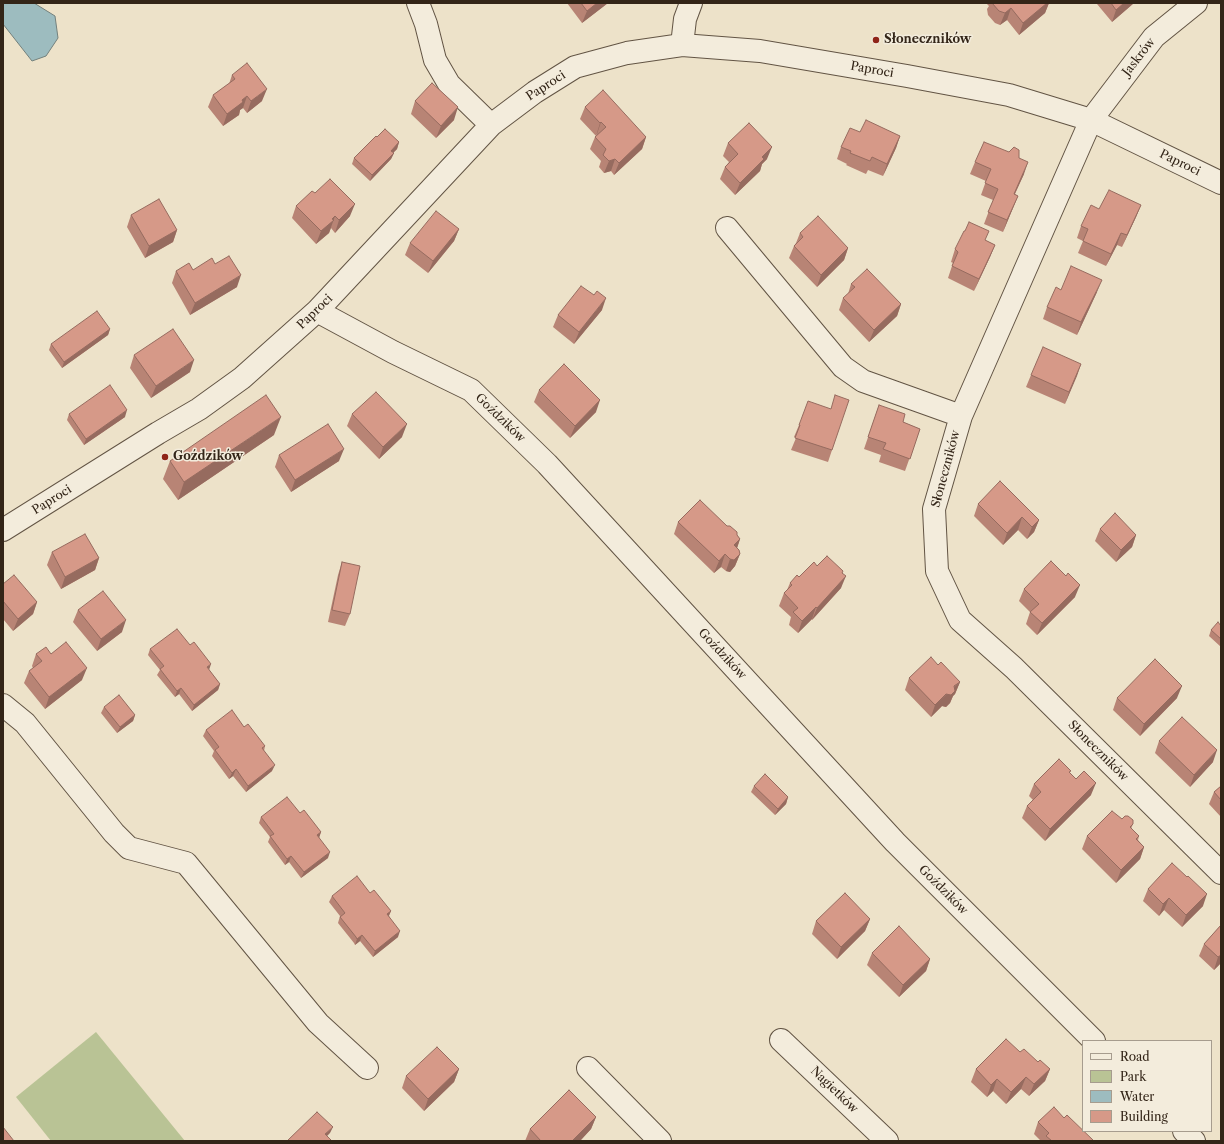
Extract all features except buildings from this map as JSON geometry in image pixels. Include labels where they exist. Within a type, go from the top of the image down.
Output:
[{"type":"street","points":[[418,3],[426,24],[435,60],[449,84],[491,124]]},
{"type":"street","points":[[682,45],[685,19],[691,3]]},
{"type":"street","name":"Jaskrów","points":[[1091,120],[1154,37],[1196,3]]},
{"type":"street","name":"Paproci","points":[[3,530],[199,409],[242,378],[317,311],[491,124],[535,92],[575,68],[627,53],[682,45],[760,51],[1009,95],[1091,120],[1221,183]]},
{"type":"street","name":"Słoneczników","points":[[1091,120],[961,416],[934,509],[937,571],[960,620],[1014,668],[1221,874]]},
{"type":"street","points":[[727,228],[843,368],[863,381],[961,416]]},
{"type":"street","name":"Goździków","points":[[317,311],[393,352],[471,390],[547,464],[895,842],[1093,1040]]},
{"type":"street","points":[[3,705],[25,723],[114,833],[129,848],[186,863],[318,1023],[367,1068]]},
{"type":"street","name":"Nagietków","points":[[781,1040],[887,1141]]},
{"type":"street","points":[[588,1068],[660,1141]]},
{"type":"street","points":[[1185,1132],[1194,1141]]},
{"type":"green space","points":[[96,1032],[185,1141],[51,1141],[16,1097]]},
{"type":"water","points":[[3,3],[34,3],[55,16],[58,38],[46,56],[32,61],[3,24]]},
{"type":"place","name":"Słoneczników","points":[[876,40]]},
{"type":"place","name":"Goździków","points":[[165,457]]}]
